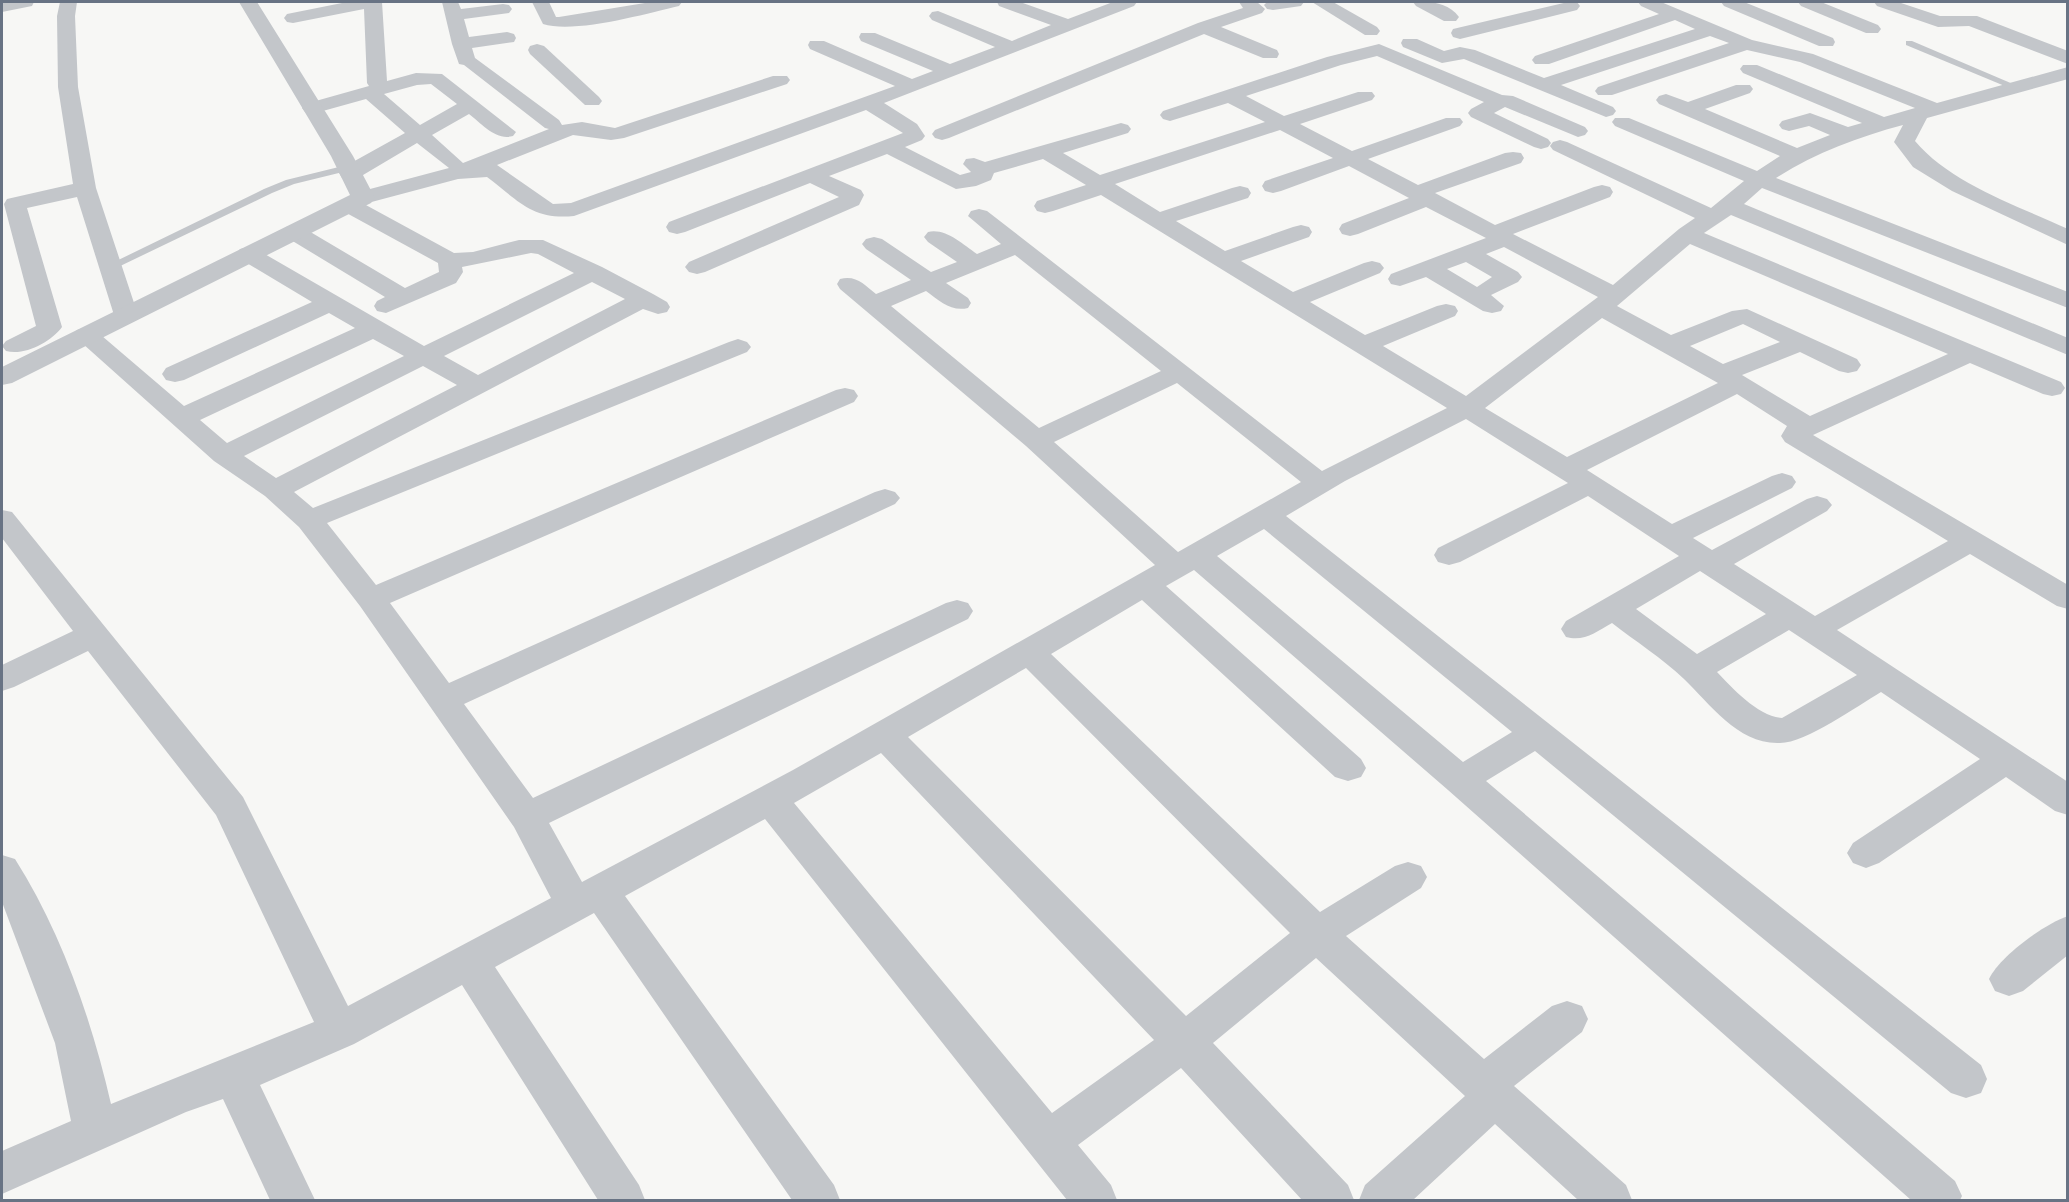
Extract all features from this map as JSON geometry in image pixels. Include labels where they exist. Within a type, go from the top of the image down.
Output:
[{"type":"street","points":[[2,6],[26,2]]},
{"type":"street","points":[[68,2],[66,16],[69,87],[85,188],[126,315]]},
{"type":"street","points":[[248,2],[349,171],[356,202],[449,260],[466,260],[536,246],[543,247],[652,303],[477,385],[275,490]]},
{"type":"street","points":[[293,18],[372,2],[373,87],[455,168],[491,170],[545,209],[553,211],[574,209],[912,87],[1128,2]]},
{"type":"street","points":[[593,2],[543,5],[549,20],[563,23],[673,2]]},
{"type":"street","points":[[1008,2],[1067,25]]},
{"type":"street","points":[[942,134],[1204,27],[1256,9],[1247,2]]},
{"type":"street","points":[[1273,6],[1295,2]]},
{"type":"street","points":[[1322,2],[1371,31]]},
{"type":"street","points":[[1422,2],[1450,17]]},
{"type":"street","points":[[1518,2],[1541,13]]},
{"type":"street","points":[[1647,2],[1746,44],[1806,58],[1927,111]]},
{"type":"street","points":[[1730,2],[1826,42]]},
{"type":"street","points":[[1807,2],[1872,29]]},
{"type":"street","points":[[1883,2],[1938,22],[1971,20],[2067,58]]},
{"type":"street","points":[[1460,33],[1571,6]]},
{"type":"street","points":[[503,9],[451,8],[466,56],[511,95],[552,124]]},
{"type":"street","points":[[1542,60],[1675,14]]},
{"type":"street","points":[[938,16],[1011,47]]},
{"type":"street","points":[[1204,27],[1270,54]]},
{"type":"street","points":[[1712,29],[1543,85],[1478,113],[1551,144],[1709,219],[1971,353],[2052,388]]},
{"type":"street","points":[[868,37],[950,71]]},
{"type":"street","points":[[466,56],[507,38]]},
{"type":"street","points":[[1407,42],[1442,57],[1460,53],[1468,54],[1759,179],[2067,301]]},
{"type":"street","points":[[1605,91],[1746,44]]},
{"type":"street","points":[[817,45],[912,87]]},
{"type":"street","points":[[850,59],[887,45]]},
{"type":"street","points":[[349,171],[471,106],[511,95],[585,95],[537,50]]},
{"type":"street","points":[[1170,115],[1334,61],[1379,50],[1578,131]]},
{"type":"street","points":[[511,95],[532,76],[556,69]]},
{"type":"street","points":[[1750,69],[1882,124]]},
{"type":"street","points":[[2,1173],[174,1097],[234,1076],[339,1031],[771,799],[1321,484],[1467,408],[1607,301],[1759,179],[1797,156],[1882,124],[2067,73]]},
{"type":"street","points":[[312,108],[373,87],[435,78],[506,132]]},
{"type":"street","points":[[2,377],[356,202],[570,129],[581,126],[604,134],[617,134],[780,80]]},
{"type":"street","points":[[1688,109],[1743,90]]},
{"type":"street","points":[[1230,96],[1499,236],[1607,301],[1670,345],[1808,427]]},
{"type":"street","points":[[1045,206],[1100,185],[1365,96]]},
{"type":"street","points":[[1666,100],[1797,156]]},
{"type":"street","points":[[676,227],[915,136],[914,132],[868,102]]},
{"type":"street","points":[[1927,111],[1904,142],[1922,162],[1960,186],[2067,237]]},
{"type":"street","points":[[1789,125],[1810,119],[1848,135]]},
{"type":"street","points":[[1273,186],[1453,122]]},
{"type":"street","points":[[888,146],[956,182],[968,181],[983,175],[984,166],[1046,152],[1121,129]]},
{"type":"street","points":[[1046,152],[1590,484],[2067,801]]},
{"type":"street","points":[[1350,229],[1420,196],[1513,158]]},
{"type":"street","points":[[698,267],[853,197],[811,175]]},
{"type":"street","points":[[15,346],[45,332],[49,327],[13,196],[85,188]]},
{"type":"street","points":[[1400,279],[1467,253],[1499,236],[1602,192]]},
{"type":"street","points":[[1158,220],[1240,193]]},
{"type":"street","points":[[979,216],[1321,484]]},
{"type":"street","points":[[1709,219],[2067,347]]},
{"type":"street","points":[[294,232],[404,298]]},
{"type":"street","points":[[1223,259],[1301,232]]},
{"type":"street","points":[[936,237],[975,263]]},
{"type":"street","points":[[874,244],[959,303]]},
{"type":"street","points":[[874,304],[1017,246]]},
{"type":"street","points":[[1428,268],[1490,298],[1510,277],[1467,253]]},
{"type":"street","points":[[248,254],[366,324],[477,385]]},
{"type":"street","points":[[181,418],[366,324],[404,298],[447,278],[451,272],[449,260]]},
{"type":"street","points":[[1291,301],[1372,268]]},
{"type":"street","points":[[224,455],[594,272]]},
{"type":"street","points":[[849,284],[1036,440],[1461,780],[1939,1196]]},
{"type":"street","points":[[175,374],[330,303]]},
{"type":"street","points":[[1364,345],[1446,311]]},
{"type":"street","points":[[1670,345],[1744,316],[1751,317],[1848,365]]},
{"type":"street","points":[[86,335],[224,455],[275,490],[309,520],[371,599],[526,817],[818,1200]]},
{"type":"street","points":[[1566,469],[1729,379],[1802,342]]},
{"type":"street","points":[[309,520],[738,347]]},
{"type":"street","points":[[1971,353],[1796,432],[1795,436],[2067,599]]},
{"type":"street","points":[[1036,440],[1179,372]]},
{"type":"street","points":[[371,599],[845,396]]},
{"type":"street","points":[[1670,537],[1782,482]]},
{"type":"street","points":[[1449,555],[1590,484]]},
{"type":"street","points":[[444,699],[885,498]]},
{"type":"street","points":[[1577,629],[1817,505]]},
{"type":"street","points":[[1266,515],[1966,1079]]},
{"type":"street","points":[[2,519],[230,807],[339,1031]]},
{"type":"street","points":[[1828,622],[1972,540]]},
{"type":"street","points":[[1146,585],[1348,768]]},
{"type":"street","points":[[1614,608],[1695,670],[1726,703],[1766,729],[1781,731],[1794,728],[1882,676]]},
{"type":"street","points":[[526,817],[957,611]]},
{"type":"street","points":[[1695,670],[1790,615]]},
{"type":"street","points":[[2,679],[93,635]]},
{"type":"street","points":[[1029,652],[1317,934],[1610,1200]]},
{"type":"street","points":[[1461,780],[1537,733]]},
{"type":"street","points":[[884,735],[1184,1042],[1332,1200]]},
{"type":"street","points":[[1866,853],[2007,759]]},
{"type":"street","points":[[771,799],[1095,1200]]},
{"type":"street","points":[[2,870],[24,906],[76,1043],[95,1131]]},
{"type":"street","points":[[1048,1141],[1184,1042],[1317,934],[1408,877]]},
{"type":"street","points":[[2009,979],[2067,932]]},
{"type":"street","points":[[469,961],[623,1200]]},
{"type":"street","points":[[1381,1200],[1489,1090],[1567,1020]]},
{"type":"street","points":[[234,1076],[292,1200]]},
{"type":"lane","points":[[1909,43],[2015,87]]},
{"type":"lane","points":[[110,267],[268,191],[301,178],[349,171]]}]
